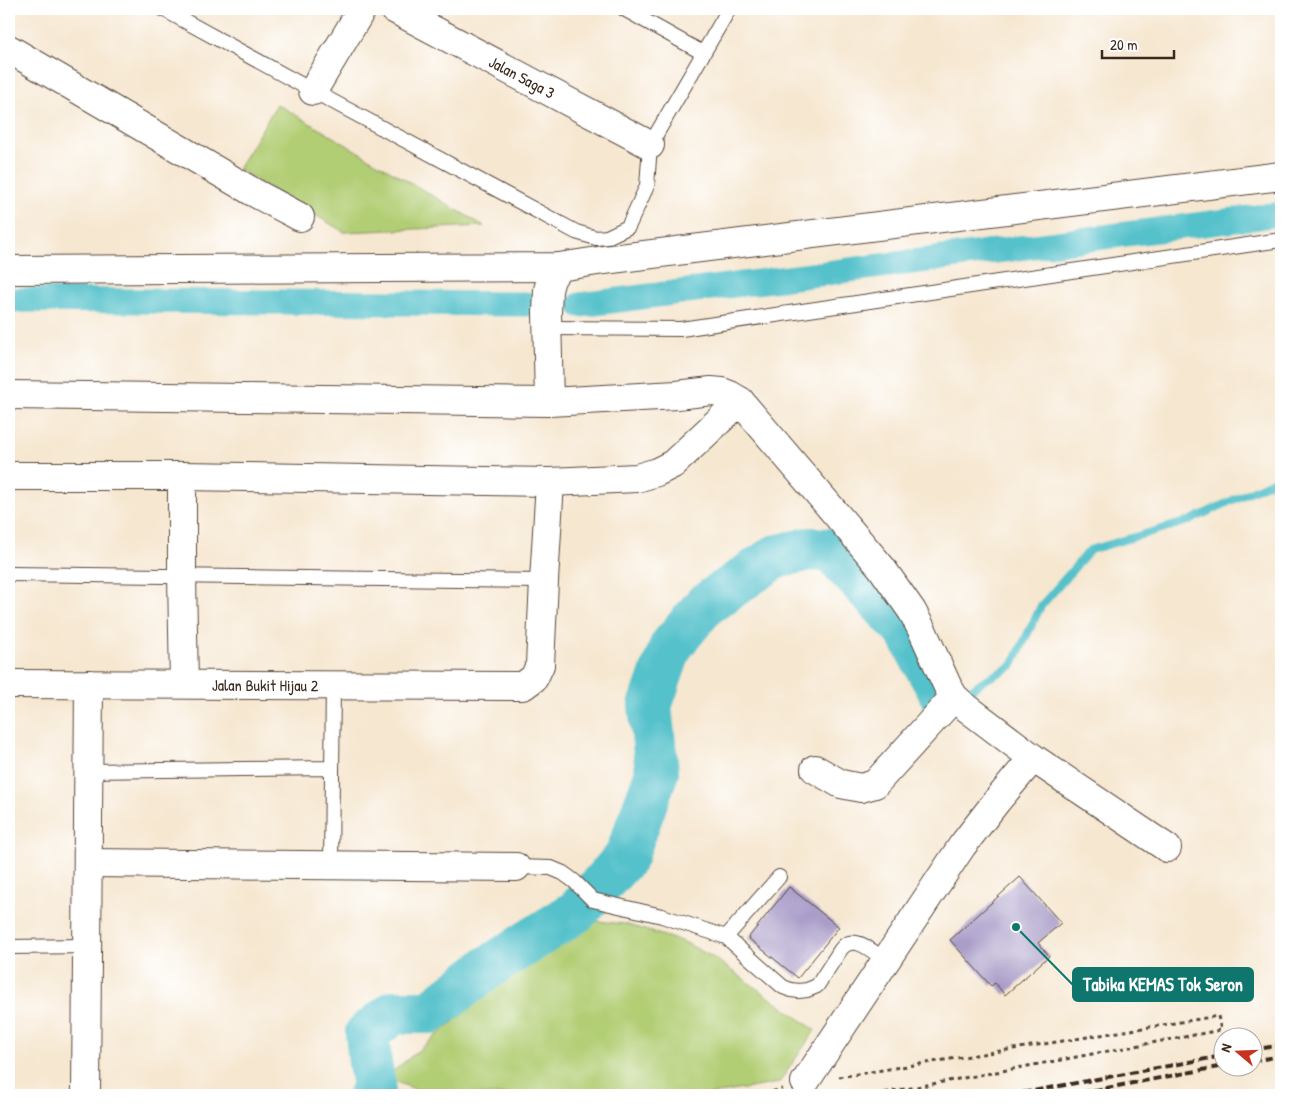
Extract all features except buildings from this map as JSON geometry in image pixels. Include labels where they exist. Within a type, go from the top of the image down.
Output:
[{"type":"street","points":[[313,91],[362,9]]},
{"type":"street","name":"Jalan Saga 3","points":[[394,9],[650,145]]},
{"type":"street","points":[[9,49],[300,217]]},
{"type":"street","points":[[9,270],[559,267],[1281,176]]},
{"type":"street","points":[[549,402],[548,290],[551,279],[559,267]]},
{"type":"street","points":[[9,396],[549,402],[677,395],[711,391],[730,395],[740,401],[881,567],[912,611],[924,632],[954,697],[1033,758],[1167,848]]},
{"type":"street","points":[[9,476],[182,476],[550,482],[637,478],[657,472],[673,464],[740,401]]},
{"type":"street","points":[[182,476],[184,684]]},
{"type":"street","points":[[544,581],[550,482]]},
{"type":"street","name":"Jalan Bukit Hijau 2","points":[[9,684],[523,686],[534,678],[540,665],[544,581]]},
{"type":"street","points":[[86,1095],[89,684]]},
{"type":"street","points":[[815,769],[841,784],[861,788],[875,784],[954,697]]},
{"type":"street","points":[[806,1082],[962,846],[1033,758]]},
{"type":"street","points":[[88,863],[516,867]]},
{"type":"lane","points":[[164,9],[576,232],[596,238],[607,237],[628,226],[647,186],[650,145],[729,9]]},
{"type":"lane","points":[[624,9],[703,53]]},
{"type":"lane","points":[[548,328],[681,328],[1281,240]]},
{"type":"lane","points":[[9,574],[544,581]]},
{"type":"lane","points":[[331,865],[333,685]]},
{"type":"lane","points":[[88,771],[332,768]]},
{"type":"lane","points":[[516,867],[551,868],[563,873],[574,881],[593,900],[662,916],[726,938],[783,987],[790,990],[807,990],[817,986],[841,949],[849,942],[859,943],[886,961]]},
{"type":"lane","points":[[726,938],[779,877]]},
{"type":"lane","points":[[9,947],[87,946]]},
{"type":"path","points":[[806,1082],[1218,1016],[1221,1030],[873,1095]]},
{"type":"green space","points":[[277,104],[484,226],[344,232],[238,169]]},
{"type":"green space","points":[[578,919],[625,924],[684,942],[714,958],[815,1030],[779,1083],[708,1095],[432,1095],[385,1078]]},
{"type":"waterway","points":[[580,305],[1281,214]]},
{"type":"waterway","points":[[9,300],[526,304]]},
{"type":"waterway","points":[[972,689],[1012,666],[1041,606],[1090,550],[1189,521],[1279,478],[1281,475]]},
{"type":"waterway","points":[[370,1095],[374,1085],[367,1033],[395,1012],[430,1012],[486,969],[577,911],[626,857],[657,772],[650,706],[671,646],[705,605],[775,557],[809,549],[830,550],[907,631],[941,694]]},
{"type":"railway","points":[[1262,1048],[1281,1045]]},
{"type":"railway","points":[[1262,1059],[1281,1056]]},
{"type":"railway","points":[[1011,1095],[1212,1058]]},
{"type":"railway","points":[[1070,1095],[1212,1068]]},
{"type":"place","name":"Tabika KEMAS Tok Seron","points":[[1016,927]]}]
